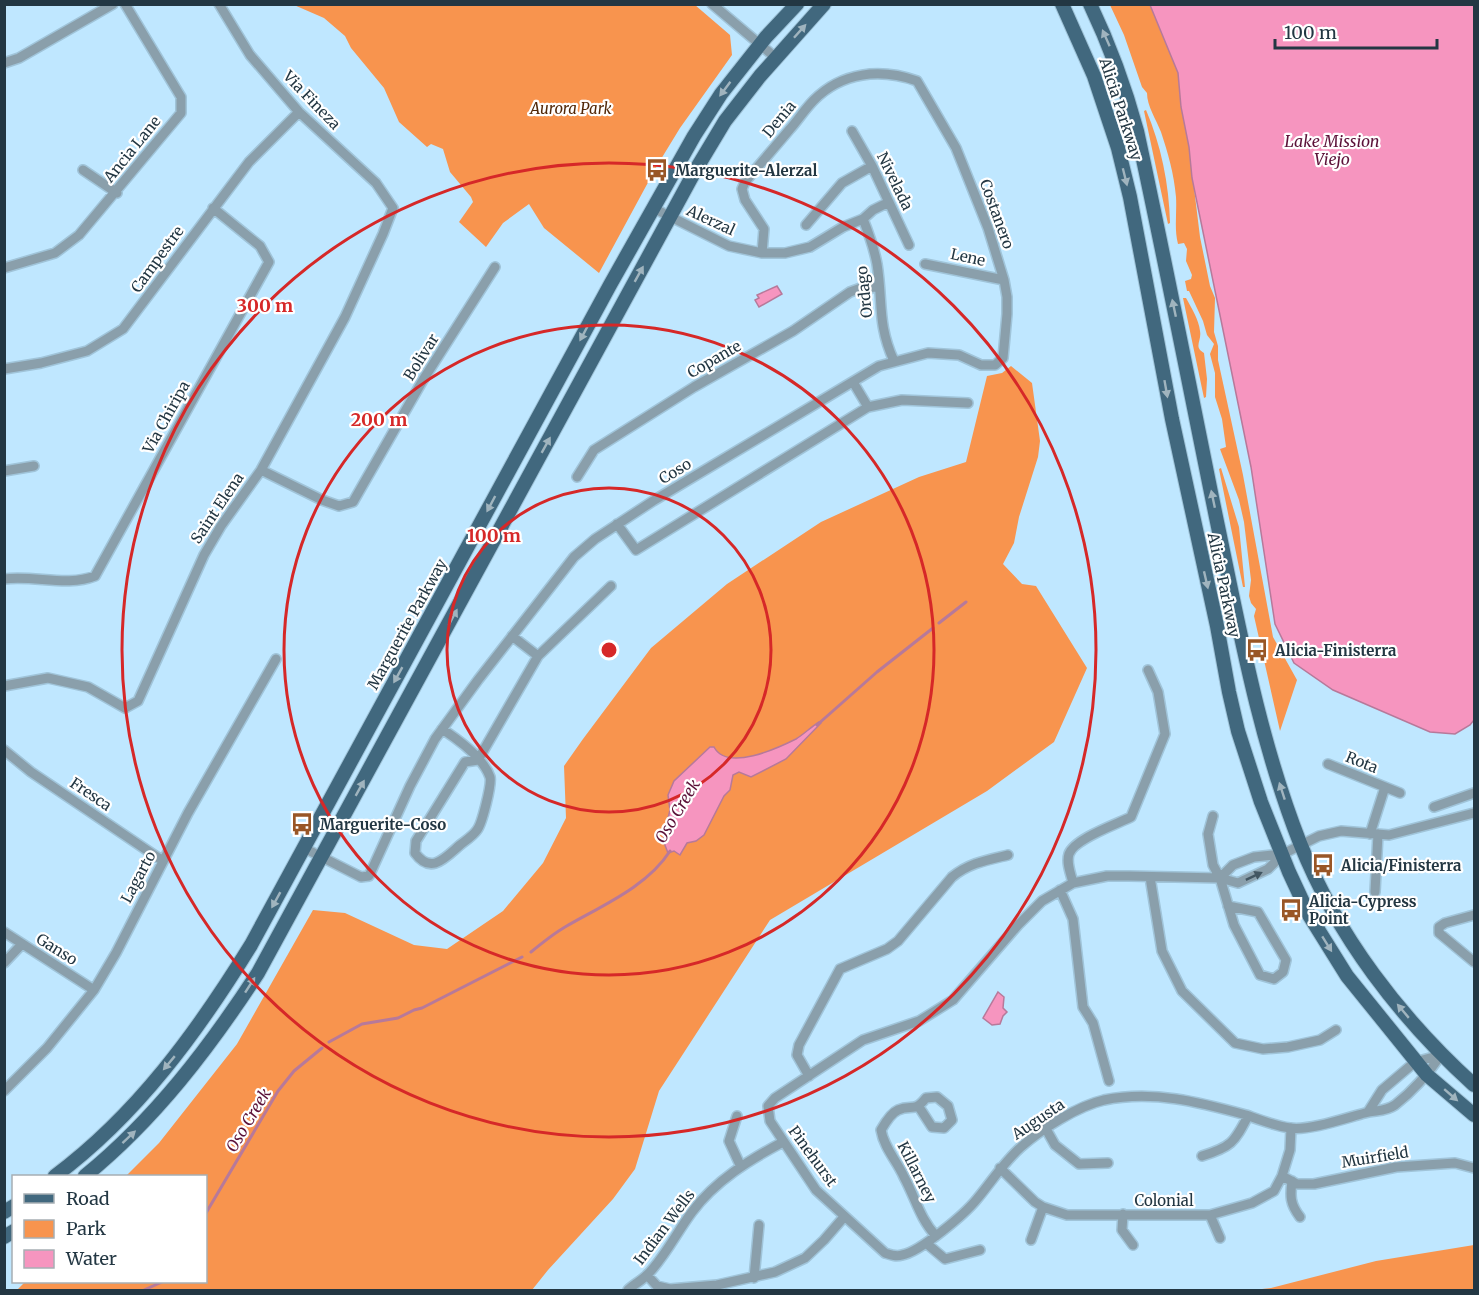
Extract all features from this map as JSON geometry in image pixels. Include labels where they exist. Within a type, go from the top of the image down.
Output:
[{"type":"main road","name":"Marguerite Parkway","points":[[55,1175],[101,1137],[141,1096],[190,1038],[217,1000],[251,945],[653,208],[721,94],[760,44],[797,4]]},
{"type":"main road","points":[[86,1175],[143,1124],[185,1076],[226,1023],[258,973],[670,217],[725,122],[776,58],[824,4]]},
{"type":"main road","name":"Alicia Parkway","points":[[1062,4],[1094,76],[1118,148],[1130,197],[1174,429],[1238,731],[1260,802],[1309,915],[1347,976],[1415,1062],[1474,1115]]},
{"type":"main road","name":"Alicia Parkway","points":[[1090,4],[1111,51],[1137,131],[1236,609],[1272,759],[1301,846],[1346,933],[1375,977],[1441,1055],[1474,1085]]},
{"type":"street","points":[[4,63],[19,58],[113,4]]},
{"type":"street","name":"Ancia Lane","points":[[4,268],[55,253],[79,235],[117,193],[181,113],[181,97],[124,4]]},
{"type":"street","name":"Via Fineza","points":[[219,4],[250,56],[299,112],[376,183],[393,208]]},
{"type":"street","points":[[712,4],[776,58]]},
{"type":"street","name":"Denia","points":[[762,253],[764,229],[742,189],[745,182],[813,101],[827,88],[845,79],[874,73],[897,74],[917,81]]},
{"type":"street","name":"Costanero","points":[[917,81],[956,148],[988,228],[1004,280],[1007,314],[1003,358],[995,365]]},
{"type":"street","name":"Campestre","points":[[4,369],[41,363],[87,351],[123,329],[249,162],[299,112]]},
{"type":"street","name":"Nivelada","points":[[852,131],[872,166],[909,245]]},
{"type":"street","points":[[806,225],[842,183],[872,166]]},
{"type":"street","points":[[82,170],[117,193]]},
{"type":"street","name":"Alerzal","points":[[653,208],[729,246],[762,253],[785,253],[810,248],[889,202]]},
{"type":"street","name":"Via Chiripa","points":[[4,579],[23,577],[83,580],[95,576],[269,262],[260,246],[213,208]]},
{"type":"street","name":"Saint Elena","points":[[4,686],[48,678],[88,687],[125,708],[138,701],[204,555],[221,526],[261,470],[345,317],[393,208]]},
{"type":"street","name":"Ordago","points":[[863,219],[877,266],[883,330],[894,361]]},
{"type":"street","name":"Lene","points":[[925,264],[1004,280]]},
{"type":"street","name":"Bolivar","points":[[261,470],[339,506],[353,502],[423,380],[495,267]]},
{"type":"street","name":"Copante","points":[[577,477],[594,450],[694,387],[793,331],[850,292],[861,288],[878,287]]},
{"type":"street","name":"Coso","points":[[304,848],[361,878],[369,876],[410,786],[442,729],[574,557],[595,539],[879,366],[928,353],[958,355],[981,365],[995,365]]},
{"type":"street","points":[[853,382],[868,407]]},
{"type":"street","points":[[617,524],[636,550],[868,407],[902,400],[968,403]]},
{"type":"street","points":[[4,471],[34,466]]},
{"type":"street","points":[[478,760],[538,656],[611,586]]},
{"type":"street","points":[[512,636],[538,656]]},
{"type":"street","name":"Lagarto","points":[[4,1092],[47,1048],[94,990],[116,953],[188,813],[276,659]]},
{"type":"street","points":[[1073,883],[1068,861],[1071,850],[1087,838],[1131,817],[1165,734],[1158,692],[1148,670]]},
{"type":"street","points":[[442,729],[464,744],[478,760],[491,783],[478,829],[436,864],[428,864],[420,860],[415,853],[416,841],[465,762],[478,760]]},
{"type":"street","name":"Fresca","points":[[4,750],[31,772],[163,861]]},
{"type":"street","name":"Rota","points":[[1328,764],[1400,793]]},
{"type":"street","name":"Rota","points":[[1375,892],[1374,834],[1385,787]]},
{"type":"street","points":[[1434,807],[1474,793]]},
{"type":"street","points":[[1220,878],[1233,866],[1254,857],[1283,854],[1319,836],[1341,831],[1389,835],[1470,814],[1463,796]]},
{"type":"street","points":[[1214,816],[1208,834],[1213,865],[1220,878],[1228,906],[1234,925],[1260,975],[1274,979],[1283,972],[1286,960],[1258,912],[1228,906]]},
{"type":"street","points":[[1008,855],[977,862],[961,870],[952,877],[898,941],[887,950],[840,969],[799,1045],[797,1055],[809,1076],[863,1040],[919,1021],[953,1000],[1018,925],[1042,901],[1073,883],[1107,876],[1220,878],[1238,883],[1268,869],[1283,854]]},
{"type":"street","points":[[1150,877],[1162,951],[1182,991],[1235,1043],[1263,1049],[1288,1047],[1320,1040],[1336,1030]]},
{"type":"street","points":[[1060,891],[1073,919],[1083,1007],[1093,1023],[1109,1081]]},
{"type":"street","points":[[1474,915],[1444,922],[1439,927],[1439,933],[1474,962]]},
{"type":"street","name":"Ganso","points":[[4,932],[94,990]]},
{"type":"street","points":[[4,963],[22,944]]},
{"type":"street","points":[[1368,1112],[1382,1090],[1415,1062],[1441,1055]]},
{"type":"street","name":"Augusta","points":[[844,1217],[885,1253],[896,1256],[905,1255],[936,1236],[977,1200],[1000,1168],[1023,1145],[1070,1114],[1099,1102],[1142,1095],[1173,1097],[1292,1128],[1335,1122],[1368,1112],[1383,1111],[1393,1106],[1427,1075],[1441,1055]]},
{"type":"street","name":"Pinehurst","points":[[809,1076],[775,1098],[768,1106],[770,1120],[816,1190],[844,1217]]},
{"type":"street","name":"Killarney","points":[[919,1107],[897,1110],[881,1130],[926,1225],[936,1236]]},
{"type":"street","points":[[737,1116],[729,1141],[741,1167]]},
{"type":"street","points":[[1202,1156],[1224,1149],[1236,1137],[1248,1116]]},
{"type":"street","name":"Colonial","points":[[1000,1168],[1035,1202],[1067,1215],[1210,1215],[1252,1203],[1274,1191],[1282,1176],[1290,1150],[1292,1128]]},
{"type":"street","points":[[1046,1129],[1055,1145],[1079,1164],[1108,1163]]},
{"type":"street","name":"Indian Wells","points":[[628,1290],[647,1275],[661,1259],[694,1210],[712,1190],[741,1167],[783,1142]]},
{"type":"street","name":"Muirfield","points":[[1282,1176],[1297,1184],[1314,1184],[1396,1167],[1455,1163],[1474,1168]]},
{"type":"street","points":[[1292,1181],[1290,1198],[1293,1208],[1300,1217]]},
{"type":"street","points":[[1031,1240],[1043,1207]]},
{"type":"street","points":[[1123,1214],[1122,1230],[1133,1245]]},
{"type":"street","points":[[1210,1215],[1220,1238]]},
{"type":"street","points":[[647,1275],[657,1286],[670,1290],[717,1288],[775,1272],[805,1258],[844,1217]]},
{"type":"street","points":[[753,1278],[759,1225]]},
{"type":"street","points":[[926,1243],[945,1259],[980,1250]]},
{"type":"green space","name":"Aurora Park","points":[[294,5],[695,5],[730,35],[732,55],[680,128],[658,164],[599,273],[544,228],[529,204],[503,223],[486,247],[459,222],[473,202],[450,172],[443,149],[431,144],[427,147],[399,122],[384,88],[351,48],[345,36],[324,18]]},
{"type":"green space","points":[[1110,5],[1150,5],[1178,73],[1200,237],[1210,286],[1215,298],[1214,332],[1218,346],[1218,360],[1243,475],[1273,637],[1297,680],[1280,731],[1254,616],[1256,609],[1249,596],[1251,580],[1244,522],[1239,500],[1220,449],[1226,447],[1222,419],[1215,397],[1215,373],[1210,354],[1214,344],[1207,335],[1203,321],[1187,291],[1185,281],[1191,279],[1192,275],[1186,261],[1187,249],[1184,243],[1178,244],[1175,188],[1166,148],[1150,108],[1147,93],[1142,87],[1124,35]]},
{"type":"green space","points":[[1146,110],[1156,137],[1166,179],[1170,223],[1168,224],[1144,111]]},
{"type":"green space","points":[[1183,298],[1186,298],[1199,327],[1198,346],[1204,353],[1207,379],[1206,397],[1204,398]]},
{"type":"green space","points":[[1011,366],[1032,383],[1040,441],[1038,457],[1019,517],[1014,543],[1003,564],[1022,584],[1036,586],[1087,668],[1054,742],[987,791],[770,920],[659,1091],[635,1169],[613,1199],[532,1290],[17,1290],[24,1283],[207,1283],[207,1175],[127,1175],[159,1143],[237,1044],[313,910],[345,913],[414,945],[447,949],[503,911],[543,863],[566,818],[564,766],[651,648],[727,584],[821,522],[919,477],[966,462],[987,376],[1002,373]]},
{"type":"green space","points":[[1221,468],[1239,527],[1245,587],[1243,587],[1219,469]]},
{"type":"green space","points":[[1474,1245],[1474,1290],[1253,1290],[1271,1288],[1376,1261]]},
{"type":"water","name":"Lake Mission Viejo","points":[[1150,5],[1474,5],[1474,720],[1455,734],[1430,732],[1333,690],[1294,663],[1275,624],[1251,467],[1192,178],[1178,73]]},
{"type":"water","points":[[777,286],[782,294],[759,307],[755,300],[759,298],[757,295]]},
{"type":"water","points":[[819,722],[821,723],[786,759],[751,777],[739,772],[733,775],[730,790],[724,796],[704,835],[696,841],[687,843],[680,855],[674,851],[668,853],[663,840],[670,810],[668,795],[674,781],[710,747],[714,747],[721,754],[730,758],[753,756],[796,739]]},
{"type":"water","points":[[998,992],[1004,997],[1003,1008],[1007,1012],[1000,1024],[992,1025],[983,1018]]},
{"type":"waterway","name":"Oso Creek","points":[[939,623],[966,602]]},
{"type":"waterway","name":"Oso Creek","points":[[817,725],[877,672],[933,628]]},
{"type":"waterway","name":"Oso Creek","points":[[531,952],[561,930],[636,885],[649,875],[670,851]]},
{"type":"waterway","name":"Oso Creek","points":[[329,1042],[362,1024],[398,1018],[422,1008],[522,957]]},
{"type":"waterway","name":"Oso Creek","points":[[207,1211],[278,1091],[294,1071],[322,1048]]},
{"type":"waterway","name":"Oso Creek","points":[[144,1290],[160,1283]]},
{"type":"place","name":"Marguerite-Alerzal","points":[[657,170]]},
{"type":"place","name":"Alicia-Finisterra","points":[[1257,650]]},
{"type":"place","name":"Marguerite-Coso","points":[[302,824]]},
{"type":"place","name":"Alicia/Finisterra","points":[[1323,865]]},
{"type":"place","name":"Alicia-Cypress Point","points":[[1291,910]]}]
